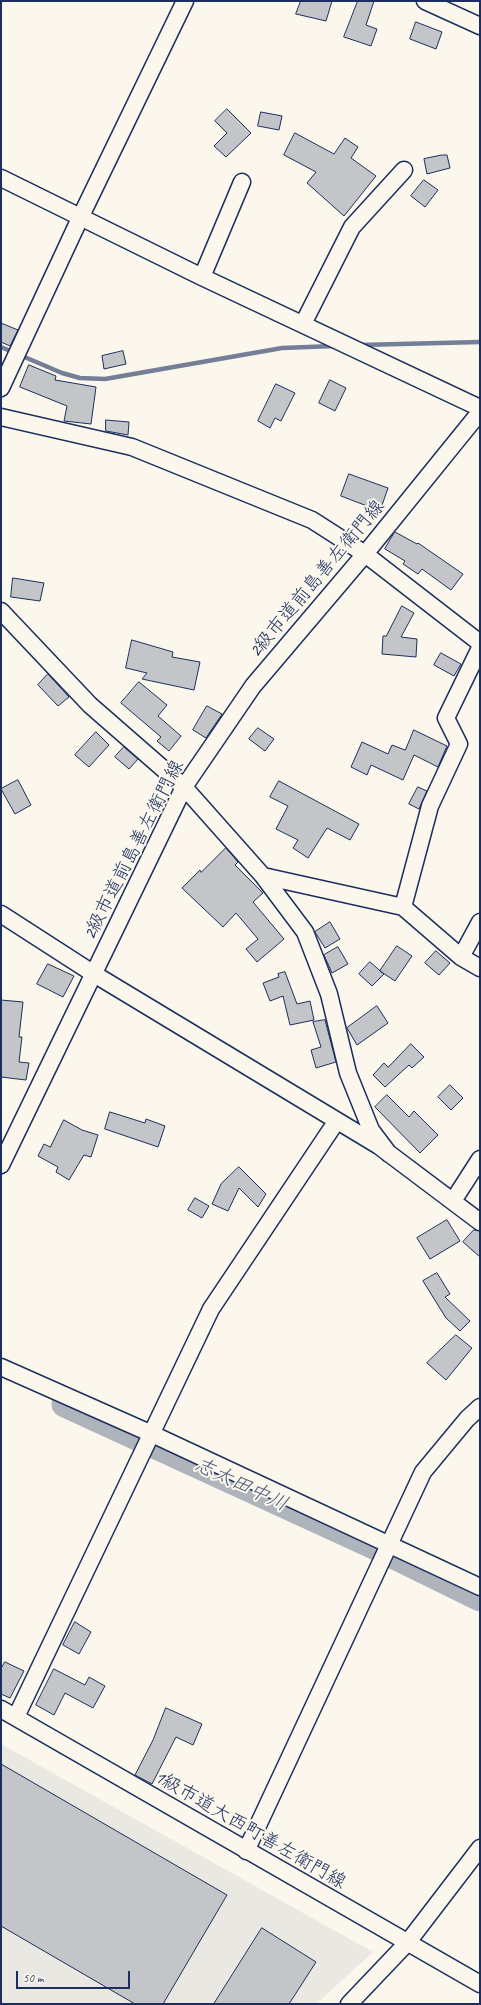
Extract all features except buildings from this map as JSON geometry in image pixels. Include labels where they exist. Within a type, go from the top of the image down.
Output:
[{"type":"street","points":[[1,388],[81,216],[185,1]]},
{"type":"street","points":[[425,1],[480,26]]},
{"type":"street","points":[[302,324],[352,227],[404,170]]},
{"type":"street","points":[[1,178],[81,216],[202,277],[480,408]]},
{"type":"street","points":[[202,277],[242,182]]},
{"type":"street","name":"2級市道前島善左衛門線","points":[[1,1165],[5,1148],[94,974],[184,787],[253,686],[365,554],[480,412]]},
{"type":"street","points":[[1,417],[132,447],[312,520],[365,554],[480,643]]},
{"type":"street","points":[[1,611],[90,705],[184,787],[263,876],[305,932],[329,994],[348,1073],[371,1130],[389,1154]]},
{"type":"street","points":[[403,907],[430,806],[459,744],[446,718],[480,648]]},
{"type":"street","points":[[263,876],[403,907],[461,957],[480,968]]},
{"type":"street","points":[[1,914],[94,974],[389,1154],[480,1222]]},
{"type":"street","points":[[461,957],[480,922]]},
{"type":"street","points":[[16,1717],[211,1309],[336,1122]]},
{"type":"street","points":[[453,1201],[480,1159]]},
{"type":"street","points":[[1,1367],[152,1434],[480,1587]]},
{"type":"street","points":[[246,1851],[423,1472],[467,1419],[480,1407]]},
{"type":"street","name":"1級市道大西町善左衛門線","points":[[1,1710],[16,1717],[246,1851],[480,1984]]},
{"type":"street","points":[[349,2004],[408,1942],[480,1848]]},
{"type":"shaded area","points":[[1,1744],[373,1952],[316,2004],[1,2004]]},
{"type":"waterway","points":[[360,345],[480,342]]},
{"type":"waterway","points":[[1,347],[62,373],[80,378],[105,379],[282,348],[335,346]]},
{"type":"waterway","name":"志太田中川","points":[[65,1404],[372,1545],[480,1598]]}]
